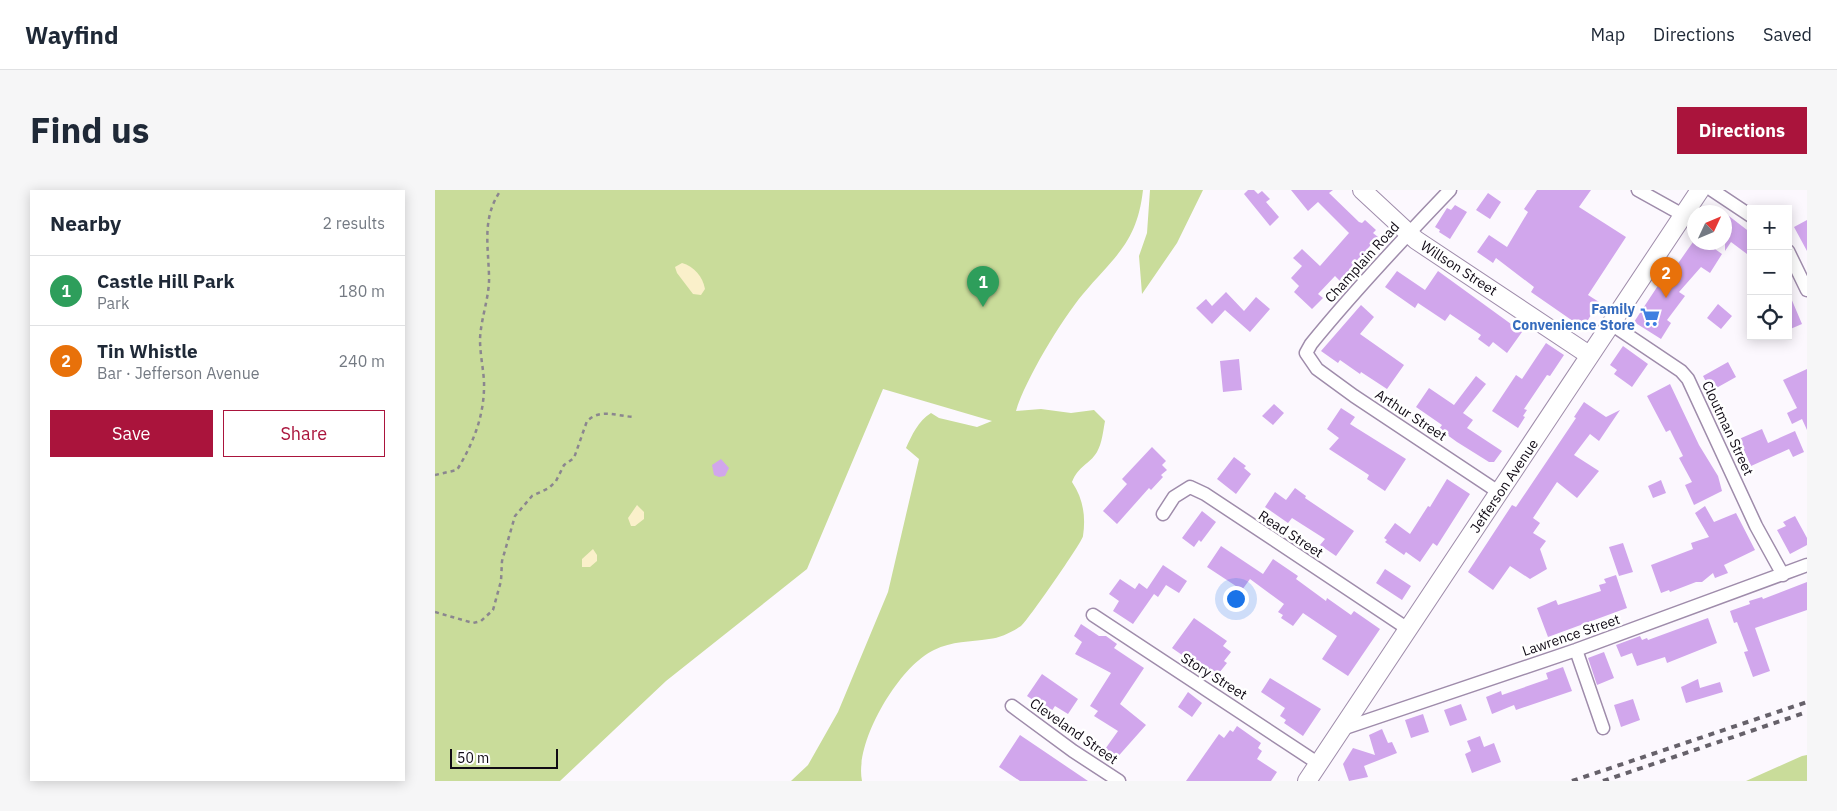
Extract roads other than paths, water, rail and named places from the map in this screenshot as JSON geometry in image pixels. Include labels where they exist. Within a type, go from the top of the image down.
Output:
[{"type":"main road","name":"Willson Street","points":[[1362,190],[1408,233],[1589,355]]},
{"type":"main road","name":"Jefferson Avenue","points":[[1307,781],[1589,355],[1701,190]]},
{"type":"street","name":"Champlain Road","points":[[1309,359],[1306,353],[1311,344],[1408,233],[1450,190]]},
{"type":"street","points":[[1639,190],[1683,215]]},
{"type":"street","points":[[1712,190],[1747,213]]},
{"type":"street","points":[[1792,259],[1807,290]]},
{"type":"street","name":"Cloutman Street","points":[[1611,324],[1681,371],[1688,379],[1756,526],[1783,575]]},
{"type":"street","name":"Arthur Street","points":[[1309,359],[1317,369],[1354,396],[1499,493]]},
{"type":"street","name":"Read Street","points":[[1163,514],[1174,497],[1190,488],[1273,539],[1408,629]]},
{"type":"street","name":"Lawrence Street","points":[[1342,729],[1576,650],[1807,565]]},
{"type":"street","name":"Story Street","points":[[1093,616],[1319,764]]},
{"type":"street","points":[[1576,650],[1603,728]]},
{"type":"street","name":"Cleveland Street","points":[[1012,706],[1073,752],[1119,781]]},
{"type":"railway","points":[[1572,781],[1807,702]]},
{"type":"railway","points":[[1603,781],[1807,712]]},
{"type":"place","name":"Tin Whistle","points":[[1666,298]]},
{"type":"place","name":"Castle Hill Park","points":[[983,307]]},
{"type":"place","name":"Family Convenience Store","points":[[1650,317]]}]
